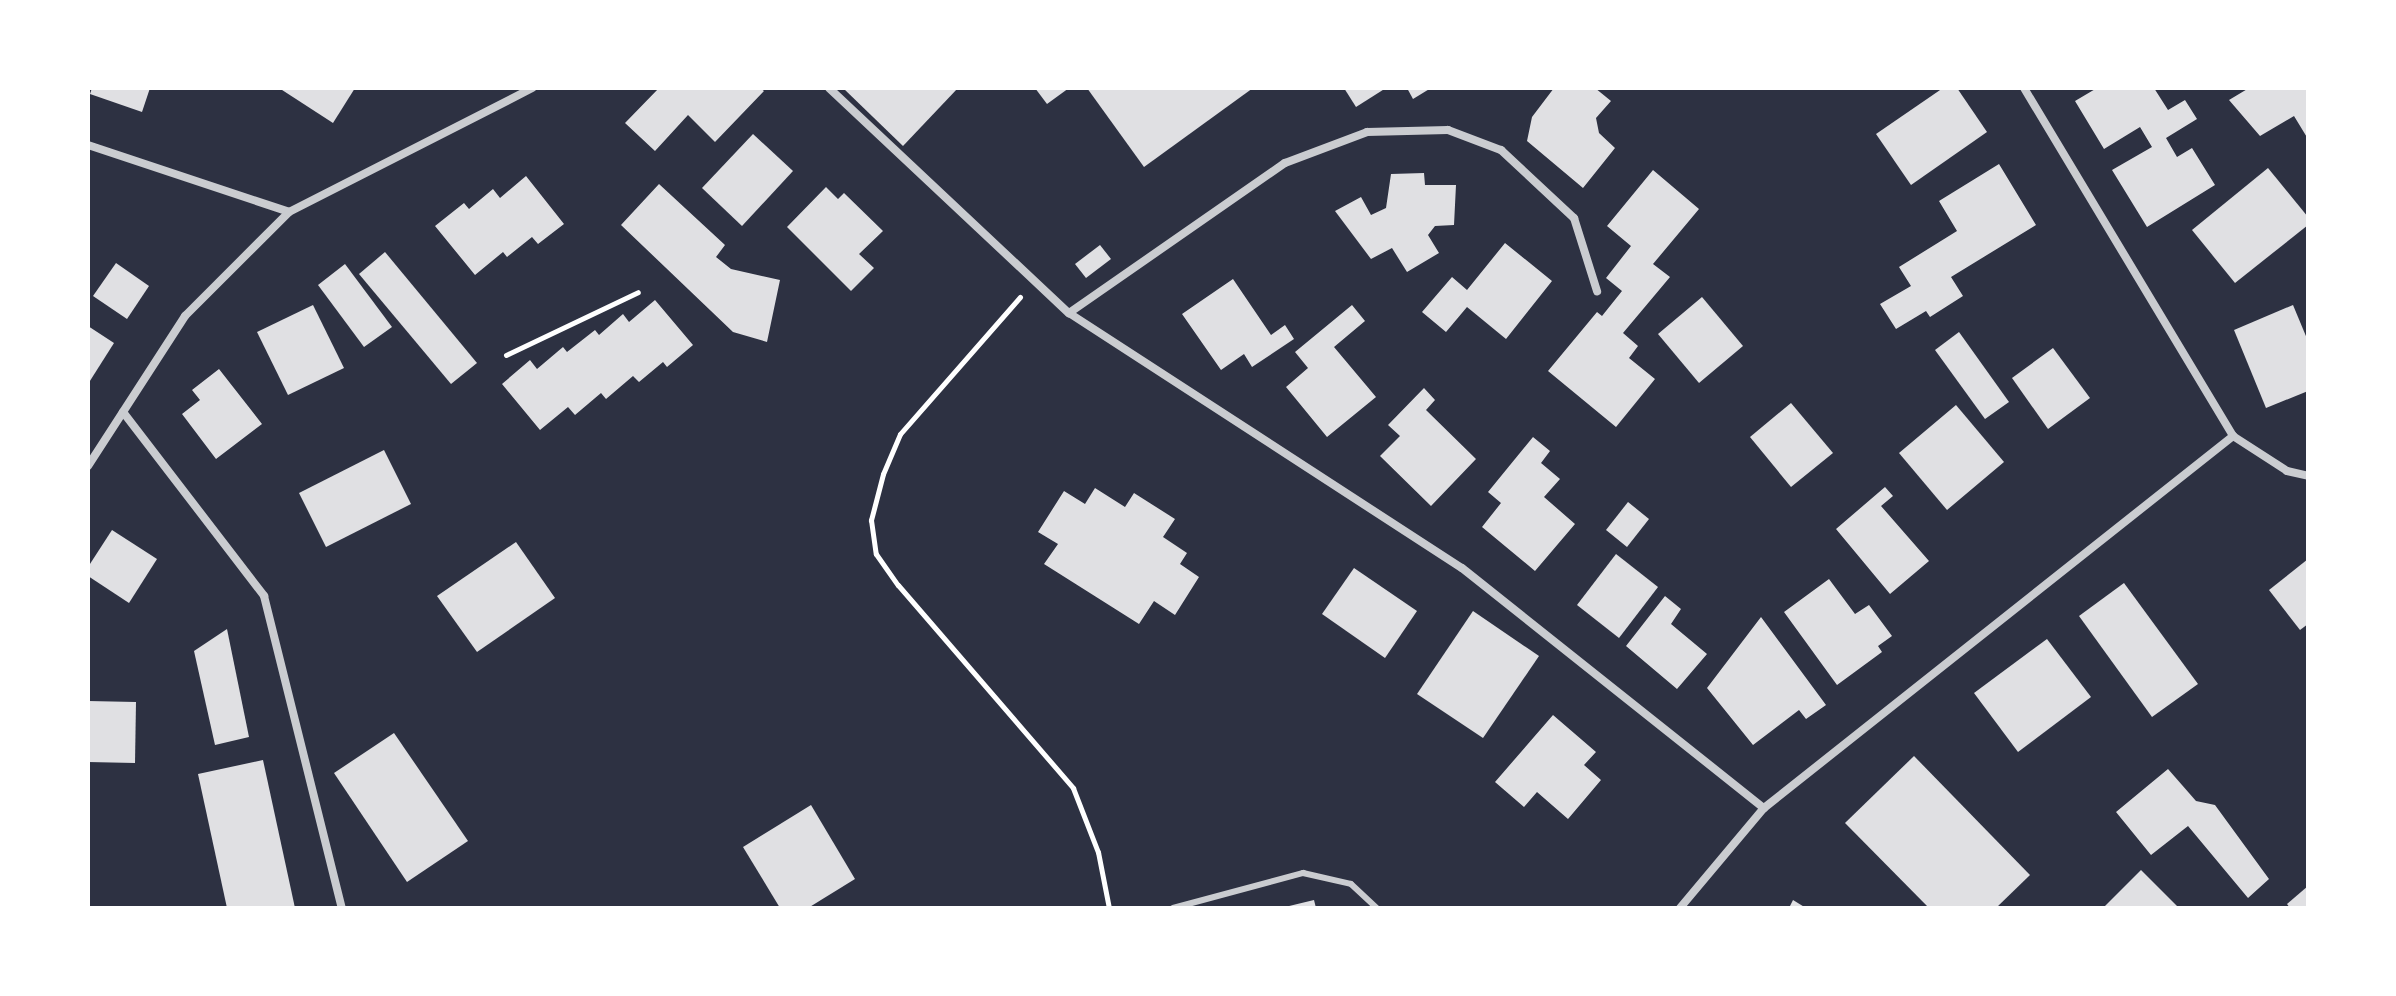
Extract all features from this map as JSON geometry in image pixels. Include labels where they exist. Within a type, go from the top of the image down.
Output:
[{"type":"street","points":[[88,466],[185,316],[289,212],[532,88]]},
{"type":"street","points":[[829,88],[1069,313],[1462,568],[1764,808]]},
{"type":"street","points":[[2024,88],[2233,436],[2287,471],[2308,476]]},
{"type":"street","points":[[1069,313],[1285,163],[1367,132],[1448,130],[1501,150],[1574,218],[1597,291]]},
{"type":"street","points":[[88,145],[289,212]]},
{"type":"street","points":[[123,412],[264,596],[342,908]]},
{"type":"street","points":[[1680,908],[1764,808],[2233,436]]},
{"type":"lane","points":[[1173,908],[1303,873],[1351,884],[1377,908]]},
{"type":"path","points":[[1034,281],[900,434],[883,474],[871,520],[876,554],[898,585],[1073,788],[1098,852],[1109,908]]},
{"type":"path","points":[[506,355],[638,292]]},
{"type":"building","points":[[92,88],[150,88],[142,112],[90,94]]},
{"type":"building","points":[[279,88],[355,88],[333,123]]},
{"type":"building","points":[[659,88],[760,88],[764,91],[715,142],[688,115],[655,151],[625,123]]},
{"type":"building","points":[[843,88],[958,88],[903,146]]},
{"type":"building","points":[[1035,88],[1069,88],[1047,104]]},
{"type":"building","points":[[1087,88],[1253,88],[1144,167]]},
{"type":"building","points":[[1344,88],[1386,88],[1356,107]]},
{"type":"building","points":[[1407,88],[1431,88],[1413,99]]},
{"type":"building","points":[[1554,88],[1595,88],[1611,101],[1596,118],[1599,133],[1615,148],[1583,188],[1527,141],[1532,117]]},
{"type":"building","points":[[1943,88],[1957,88],[1987,132],[1911,185],[1876,134]]},
{"type":"building","points":[[2097,88],[2154,88],[2168,110],[2185,100],[2197,119],[2166,138],[2177,157],[2192,148],[2215,185],[2147,227],[2112,170],[2152,147],[2140,127],[2104,149],[2075,101]]},
{"type":"building","points":[[2249,88],[2308,88],[2308,139],[2294,116],[2260,136],[2229,100]]},
{"type":"building","points":[[753,134],[793,171],[742,226],[702,188]]},
{"type":"building","points":[[1999,164],[2036,225],[1951,277],[1963,296],[1930,317],[1926,311],[1896,329],[1880,304],[1911,286],[1899,267],[1957,231],[1939,201]]},
{"type":"building","points":[[2268,168],[2308,217],[2308,225],[2235,283],[2192,230]]},
{"type":"building","points":[[1653,170],[1699,209],[1653,264],[1670,277],[1623,333],[1638,346],[1629,358],[1655,379],[1616,427],[1548,371],[1597,312],[1602,316],[1622,291],[1606,278],[1631,246],[1607,226]]},
{"type":"building","points":[[1424,173],[1425,185],[1456,185],[1454,225],[1435,226],[1428,235],[1439,253],[1407,272],[1392,248],[1371,259],[1335,211],[1361,197],[1371,215],[1386,208],[1391,174]]},
{"type":"building","points":[[526,176],[564,224],[538,244],[532,237],[507,257],[503,252],[475,275],[435,226],[464,203],[469,209],[493,189],[500,198]]},
{"type":"building","points":[[659,184],[725,245],[716,257],[731,269],[780,280],[767,342],[733,332],[621,225]]},
{"type":"building","points":[[826,187],[838,199],[844,193],[883,231],[859,254],[874,268],[851,291],[787,227]]},
{"type":"building","points":[[1505,243],[1552,281],[1506,339],[1467,307],[1446,332],[1422,312],[1452,277],[1467,290]]},
{"type":"building","points":[[1100,245],[1111,259],[1086,278],[1075,264]]},
{"type":"building","points":[[385,252],[477,363],[451,384],[359,274]]},
{"type":"building","points":[[116,263],[149,286],[127,319],[93,296]]},
{"type":"building","points":[[345,264],[392,327],[364,347],[318,285]]},
{"type":"building","points":[[1233,279],[1271,335],[1285,325],[1294,339],[1252,367],[1244,354],[1221,370],[1182,314]]},
{"type":"building","points":[[1702,297],[1743,346],[1699,383],[1658,334]]},
{"type":"building","points":[[655,300],[693,345],[667,367],[663,362],[639,382],[633,376],[606,399],[601,393],[575,415],[568,407],[540,430],[502,384],[530,360],[537,369],[563,347],[567,352],[595,330],[599,335],[623,314],[629,322]]},
{"type":"building","points":[[313,305],[344,368],[288,395],[257,332]]},
{"type":"building","points":[[1352,305],[1365,321],[1334,347],[1376,397],[1327,437],[1286,387],[1308,368],[1295,352]]},
{"type":"building","points":[[2293,305],[2308,341],[2308,391],[2266,408],[2234,330]]},
{"type":"building","points":[[88,326],[114,343],[88,384]]},
{"type":"building","points":[[1959,332],[2009,402],[1985,419],[1935,350]]},
{"type":"building","points":[[2053,348],[2090,398],[2048,429],[2012,378]]},
{"type":"building","points":[[219,369],[262,424],[216,459],[182,414],[200,400],[192,390]]},
{"type":"building","points":[[1424,388],[1435,400],[1426,410],[1476,459],[1431,506],[1380,456],[1400,436],[1388,425]]},
{"type":"building","points":[[1791,403],[1833,453],[1791,487],[1750,437]]},
{"type":"building","points":[[1956,405],[2004,462],[1947,510],[1899,453]]},
{"type":"building","points":[[1533,437],[1550,451],[1541,463],[1560,479],[1544,497],[1575,524],[1535,571],[1482,527],[1501,503],[1488,492]]},
{"type":"building","points":[[384,450],[411,504],[326,547],[299,493]]},
{"type":"building","points":[[1885,487],[1893,496],[1881,506],[1929,561],[1890,594],[1836,529]]},
{"type":"building","points":[[1095,488],[1125,507],[1134,493],[1175,519],[1163,537],[1187,553],[1180,564],[1199,577],[1175,615],[1154,601],[1139,624],[1044,564],[1058,544],[1038,532],[1064,491],[1085,504]]},
{"type":"building","points":[[1628,502],[1649,519],[1627,547],[1606,530]]},
{"type":"building","points":[[112,530],[157,559],[129,603],[88,576],[88,567]]},
{"type":"building","points":[[516,542],[555,598],[477,652],[437,596]]},
{"type":"building","points":[[1616,554],[1658,587],[1619,638],[1577,605]]},
{"type":"building","points":[[2308,559],[2308,624],[2300,630],[2269,590]]},
{"type":"building","points":[[1354,568],[1417,611],[1385,658],[1322,614]]},
{"type":"building","points":[[1829,579],[1855,614],[1869,605],[1892,636],[1878,646],[1882,652],[1837,685],[1784,612]]},
{"type":"building","points":[[2124,583],[2198,684],[2152,717],[2079,616]]},
{"type":"building","points":[[1665,596],[1681,609],[1671,624],[1707,654],[1677,689],[1626,646]]},
{"type":"building","points":[[1473,611],[1539,656],[1483,738],[1417,694]]},
{"type":"building","points":[[1761,617],[1826,705],[1806,719],[1799,710],[1753,745],[1707,688]]},
{"type":"building","points":[[227,629],[249,737],[215,745],[194,651]]},
{"type":"building","points":[[2047,639],[2091,697],[2018,752],[1974,693]]},
{"type":"building","points":[[88,701],[136,702],[135,763],[88,762]]},
{"type":"building","points":[[1553,715],[1596,752],[1584,765],[1601,780],[1568,819],[1537,792],[1524,807],[1495,782]]},
{"type":"building","points":[[394,733],[468,841],[407,882],[334,773]]},
{"type":"building","points":[[1914,756],[2030,875],[1996,908],[1929,908],[1845,823]]},
{"type":"building","points":[[263,760],[295,908],[227,908],[198,774]]},
{"type":"building","points":[[2168,769],[2196,801],[2215,805],[2269,879],[2248,898],[2188,826],[2151,855],[2116,812]]},
{"type":"building","points":[[811,805],[855,879],[808,908],[780,908],[743,847]]},
{"type":"building","points":[[2141,870],[2179,908],[2103,908]]},
{"type":"building","points":[[2308,886],[2308,908],[2290,908],[2287,904]]},
{"type":"building","points":[[1314,900],[1316,908],[1285,908],[1285,907]]},
{"type":"building","points":[[1793,900],[1806,908],[1789,908]]}]
